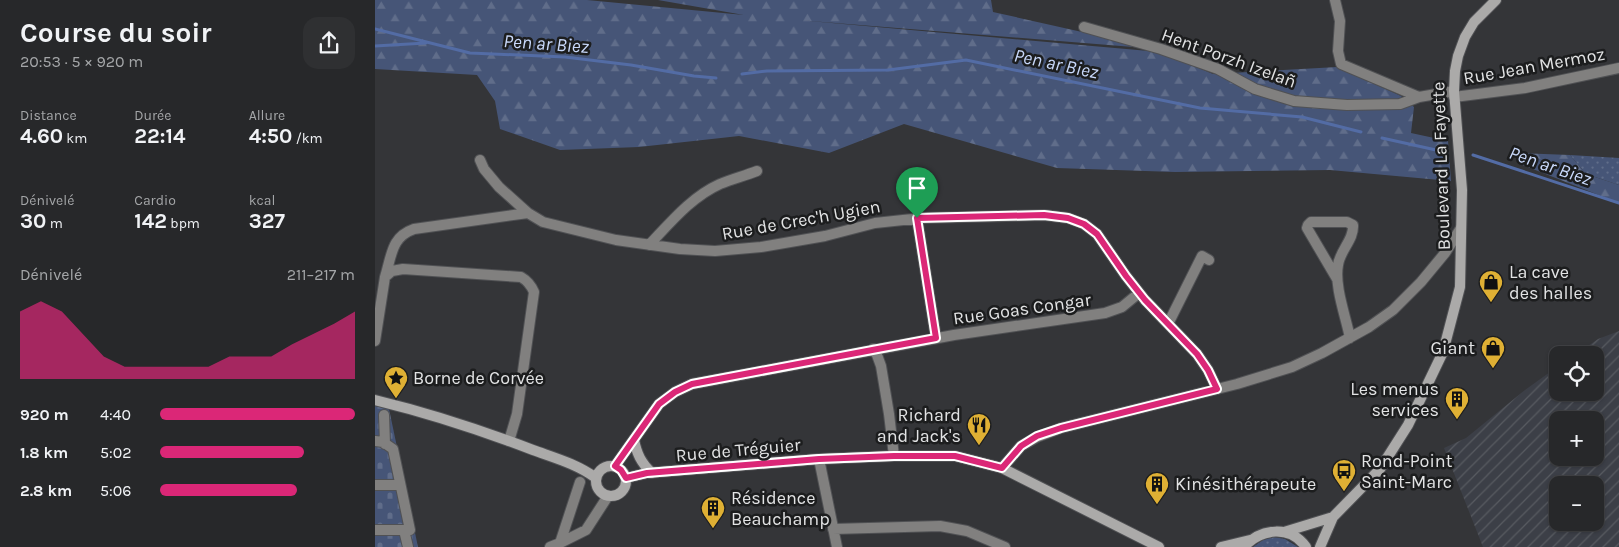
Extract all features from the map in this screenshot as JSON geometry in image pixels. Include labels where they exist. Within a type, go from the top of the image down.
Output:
[{"type":"main road","name":"Boulevard La Fayette","points":[[1320,547],[1333,517],[1380,470],[1408,425],[1443,352],[1460,287],[1461,180],[1454,94],[1457,56],[1465,36],[1474,22],[1496,0]]},
{"type":"main road","points":[[375,400],[429,413],[509,441],[583,468],[596,478]]},
{"type":"main road","points":[[634,440],[637,455],[652,473]]},
{"type":"main road","name":"Rue de Tréguier","points":[[626,478],[652,473],[819,459],[955,456],[1002,468],[1159,547]]},
{"type":"main road","points":[[615,466],[621,470],[626,478],[625,486],[620,493],[608,496],[598,488],[596,478],[603,467],[615,466]]},
{"type":"main road","name":"Boulevard La Fayette","points":[[1284,532],[1333,517]]},
{"type":"main road","points":[[1221,547],[1247,544],[1261,534],[1269,532],[1284,532],[1294,536],[1306,547]]},
{"type":"street","points":[[1335,0],[1340,21],[1338,51],[1341,64],[1419,97]]},
{"type":"street","name":"Hent Porzh Izelañ","points":[[1084,27],[1218,69],[1255,89],[1294,101],[1347,105],[1401,104],[1419,97],[1454,94]]},
{"type":"street","name":"Rue Jean Mermoz","points":[[1454,94],[1525,88],[1619,68]]},
{"type":"street","name":"Rue de Crec'h Ugien","points":[[480,160],[487,174],[528,213],[543,222],[615,240],[649,245],[715,251],[761,247],[825,236],[875,222],[917,218],[1044,215],[1068,218],[1084,224],[1097,234],[1139,293],[1197,354],[1208,370],[1217,389]]},
{"type":"street","points":[[649,245],[677,215],[694,201],[718,185],[757,171]]},
{"type":"street","points":[[375,341],[385,277],[396,241],[405,232],[528,213]]},
{"type":"street","points":[[917,218],[936,338]]},
{"type":"street","points":[[1337,279],[1307,228],[1311,222],[1347,222],[1353,225],[1353,232],[1340,255],[1337,279],[1350,338]]},
{"type":"street","points":[[1002,468],[1021,446],[1037,436],[1061,428],[1217,389],[1292,367],[1350,338],[1393,310],[1421,282],[1445,253],[1461,228]]},
{"type":"street","points":[[1168,324],[1202,256],[1209,260]]},
{"type":"street","points":[[385,277],[392,271],[403,269],[521,277],[529,283],[534,292],[517,414],[509,441]]},
{"type":"street","name":"Rue Goas Congar","points":[[615,466],[659,404],[675,392],[692,384],[936,338],[1105,313],[1122,307],[1139,293]]},
{"type":"street","points":[[873,349],[881,366],[894,456]]},
{"type":"street","points":[[375,530],[410,530],[393,449],[380,443],[384,415]]},
{"type":"street","points":[[819,459],[837,547]]},
{"type":"street","points":[[555,545],[560,543],[580,482]]},
{"type":"street","points":[[375,485],[400,485]]},
{"type":"street","points":[[555,545],[586,530],[608,496]]},
{"type":"street","points":[[833,529],[940,526],[967,531],[991,544],[1005,547]]},
{"type":"street","points":[[404,530],[408,547]]},
{"type":"shaded area","points":[[1619,331],[1619,547],[1483,547],[1444,448],[1466,438],[1549,373],[1549,401],[1604,401],[1604,346],[1588,346],[1598,339]]},
{"type":"green space","points":[[375,0],[587,0],[744,15],[658,0],[991,0],[993,12],[1158,49],[798,20],[1160,52],[1213,74],[1337,67],[1401,96],[1414,107],[1411,133],[1448,141],[1451,181],[1330,170],[1175,172],[1057,168],[904,124],[829,153],[739,136],[639,147],[560,150],[500,129],[495,101],[477,75],[375,69]]},
{"type":"green space","points":[[572,31],[585,35],[577,57],[563,56]]},
{"type":"green space","points":[[1514,153],[1570,155],[1586,174],[1619,185],[1619,203],[1520,164]]},
{"type":"green space","points":[[1570,155],[1619,158],[1619,185],[1586,174]]},
{"type":"green space","points":[[375,406],[389,409],[418,547],[375,547]]},
{"type":"green space","points":[[1274,537],[1285,539],[1298,547],[1253,547],[1263,540]]},
{"type":"waterway","name":"Pen ar Biez","points":[[375,29],[470,53],[565,57],[716,78]]},
{"type":"waterway","points":[[375,46],[426,43]]},
{"type":"waterway","name":"Pen ar Biez","points":[[742,74],[767,71],[888,70],[966,60],[1200,108],[1302,117],[1361,132]]},
{"type":"waterway","name":"Pen ar Biez","points":[[1382,138],[1445,152]]},
{"type":"waterway","name":"Pen ar Biez","points":[[1473,155],[1619,203]]},
{"type":"place","name":"La cave des halles","points":[[1491,303]]},
{"type":"place","name":"Giant","points":[[1493,369]]},
{"type":"place","name":"Borne de Corvée","points":[[396,399]]},
{"type":"place","name":"Les menus services","points":[[1457,420]]},
{"type":"place","name":"Richard and Jack's","points":[[979,446]]},
{"type":"place","name":"Rond-Point Saint-Marc","points":[[1344,492]]},
{"type":"place","name":"Kinésithérapeute","points":[[1157,505]]},
{"type":"place","name":"Résidence Beauchamp","points":[[713,529]]},
{"type":"route","points":[[1044,215],[1068,218],[1084,224],[1097,234],[1145,300],[1197,354],[1208,370],[1217,389],[1061,428],[1037,436],[1021,446],[1002,468],[955,456],[894,456],[819,459],[647,473],[626,478],[625,474],[615,466],[659,404],[675,392],[692,384],[936,338],[917,218],[982,218],[1044,215]]}]
